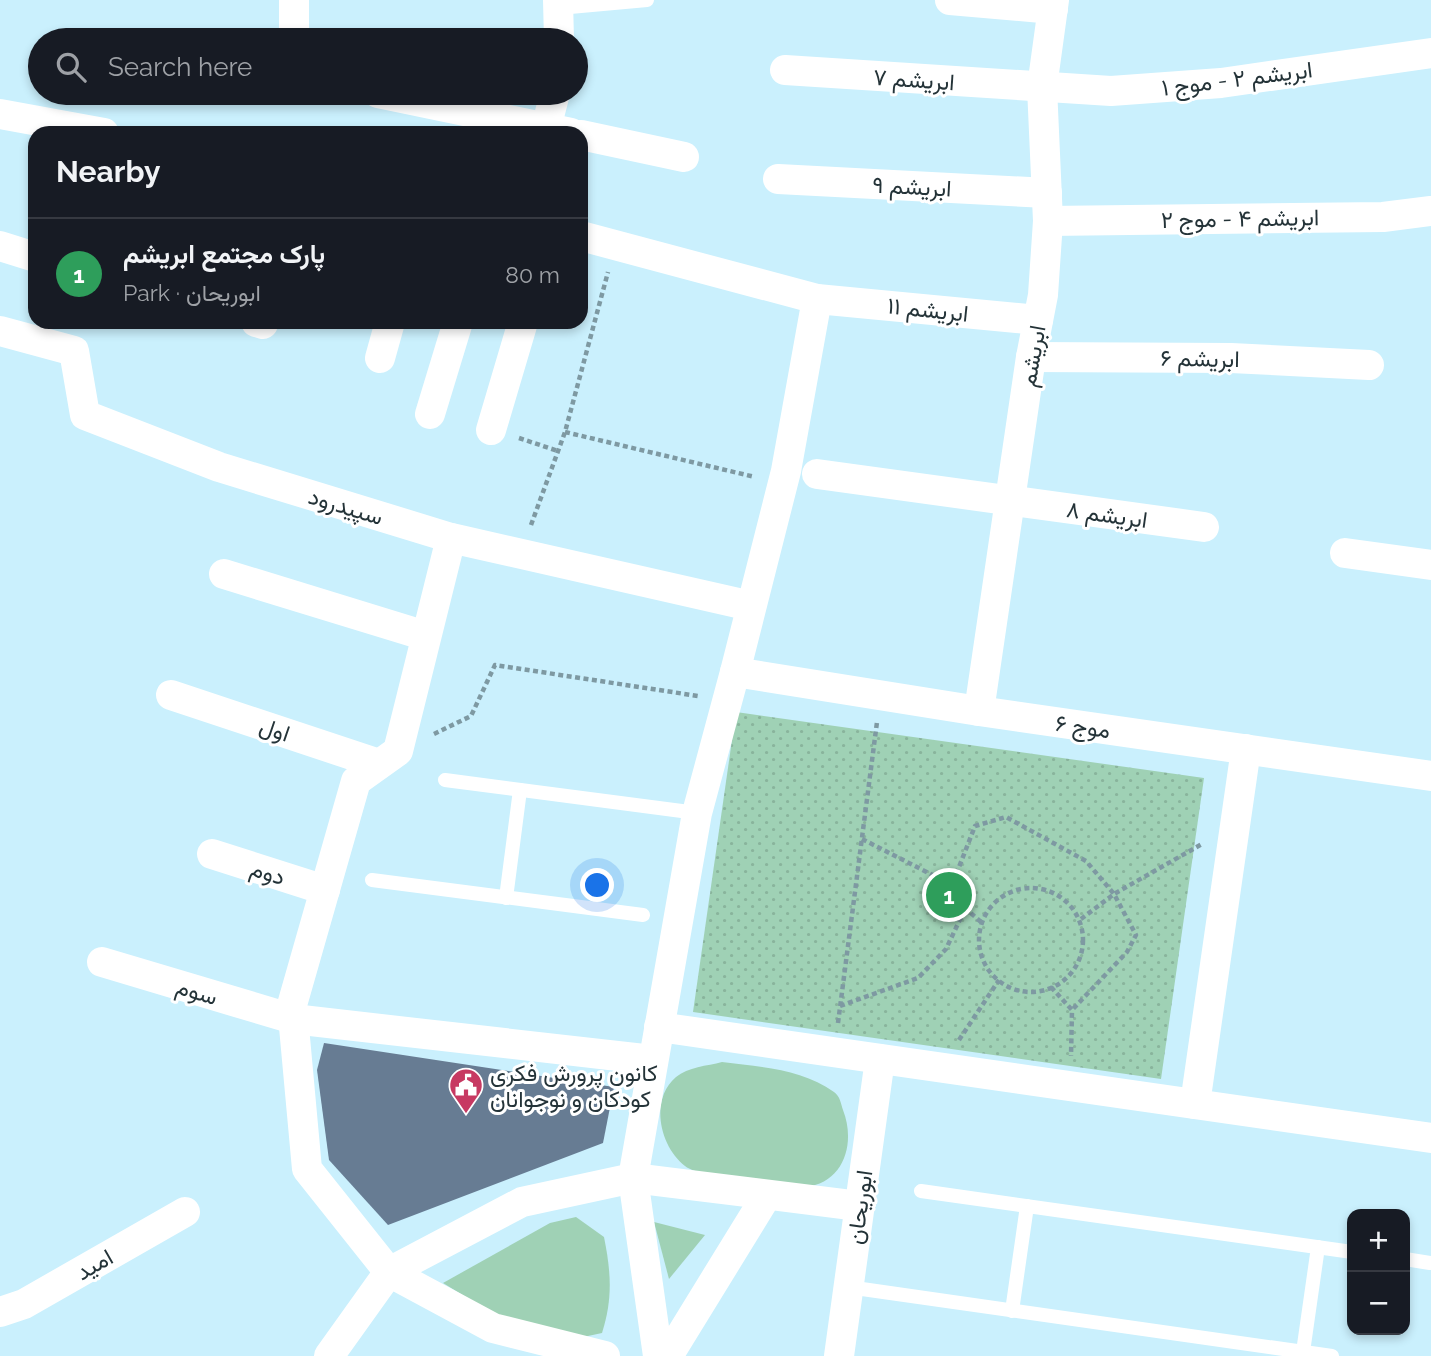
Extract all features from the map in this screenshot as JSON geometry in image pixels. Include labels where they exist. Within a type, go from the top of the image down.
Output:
[{"type":"street","points":[[294,0],[294,28]]},
{"type":"street","points":[[950,0],[1054,5]]},
{"type":"street","points":[[559,4],[559,28]]},
{"type":"street","name":"ابریشم","points":[[979,710],[1031,357],[1043,295],[1048,207],[1042,87],[1054,5]]},
{"type":"street","name":"ابریشم ۲ - موج ۱","points":[[1042,87],[1111,91],[1221,83],[1431,53]]},
{"type":"street","name":"ابریشم ۷","points":[[785,70],[1042,87]]},
{"type":"street","points":[[436,105],[539,126]]},
{"type":"street","points":[[556,105],[559,126]]},
{"type":"street","points":[[0,114],[66,126]]},
{"type":"street","points":[[588,136],[684,157]]},
{"type":"street","name":"ابریشم ۹","points":[[778,179],[1048,207]]},
{"type":"street","name":"ابریشم ۴ - موج ۲","points":[[1048,207],[1383,217],[1431,211]]},
{"type":"street","points":[[588,238],[817,299],[782,484],[697,813],[633,1178],[658,1356]]},
{"type":"street","points":[[0,246],[28,255]]},
{"type":"street","name":"ابریشم ۱۱","points":[[817,299],[1038,320]]},
{"type":"street","points":[[380,358],[388,329]]},
{"type":"street","points":[[430,414],[456,329]]},
{"type":"street","points":[[491,430],[521,329]]},
{"type":"street","name":"سپیدرود","points":[[0,331],[74,351],[86,415],[219,467],[451,538],[751,606]]},
{"type":"street","name":"ابریشم ۶","points":[[1031,357],[1231,358],[1368,365]]},
{"type":"street","name":"ابریشم ۸","points":[[817,474],[1204,527]]},
{"type":"street","points":[[451,538],[426,636],[389,758],[356,781],[292,1005],[307,1169],[389,1272],[493,1328],[605,1356]]},
{"type":"street","points":[[1345,553],[1431,565]]},
{"type":"street","points":[[223,574],[426,636]]},
{"type":"street","name":"موج ۶","points":[[735,672],[1431,776]]},
{"type":"street","name":"اول","points":[[171,695],[389,758]]},
{"type":"street","points":[[1195,1104],[1246,749]]},
{"type":"street","name":"دوم","points":[[212,853],[325,890]]},
{"type":"street","name":"سوم","points":[[102,962],[293,1019],[653,1060]]},
{"type":"street","points":[[659,1027],[1431,1138]]},
{"type":"street","name":"ابوریحان","points":[[839,1356],[880,1059]]},
{"type":"street","points":[[329,1356],[389,1272],[522,1202],[633,1178],[859,1206]]},
{"type":"street","points":[[668,1356],[766,1195]]},
{"type":"street","name":"امید","points":[[0,1312],[24,1304],[185,1212]]},
{"type":"lane","points":[[559,4],[647,0]]},
{"type":"lane","points":[[445,780],[697,813]]},
{"type":"lane","points":[[506,898],[520,790]]},
{"type":"lane","points":[[372,880],[643,915]]},
{"type":"lane","points":[[921,1191],[1347,1251]]},
{"type":"lane","points":[[1012,1311],[1027,1206]]},
{"type":"lane","points":[[1303,1352],[1318,1247]]},
{"type":"lane","points":[[1410,1260],[1430,1263]]},
{"type":"lane","points":[[848,1287],[1332,1356]]},
{"type":"path","points":[[521,554],[565,432],[616,245]]},
{"type":"path","points":[[565,432],[782,484]]},
{"type":"path","points":[[389,758],[471,716],[495,665],[727,701]]},
{"type":"path","points":[[834,1052],[881,694]]},
{"type":"path","points":[[952,885],[975,826],[1006,817],[1086,861],[1114,894],[1136,935],[1127,953],[1072,1010],[1070,1086]]},
{"type":"path","points":[[1081,919],[1114,894],[1235,825]]},
{"type":"path","points":[[862,839],[952,885],[965,908],[981,922]]},
{"type":"path","points":[[1043,888],[1065,899],[1081,919],[1084,945],[1076,968],[1058,986],[1033,992],[1008,987],[989,971],[979,948],[981,922],[995,901],[1017,889],[1043,888]]},
{"type":"path","points":[[840,1006],[918,978],[946,949],[965,908]]},
{"type":"path","points":[[941,1068],[999,980]]},
{"type":"path","points":[[1051,987],[1072,1010]]},
{"type":"green space","points":[[736,712],[1204,778],[1161,1079],[693,1012]]},
{"type":"green space","points":[[722,1062],[795,1074],[822,1084],[836,1094],[847,1123],[848,1135],[844,1159],[838,1170],[818,1184],[795,1187],[707,1174],[685,1166],[676,1158],[664,1136],[660,1110],[662,1098],[668,1087],[681,1074]]},
{"type":"green space","points":[[576,1217],[604,1237],[610,1285],[602,1333],[574,1339],[508,1323],[443,1283],[550,1223]]},
{"type":"green space","points":[[654,1222],[705,1235],[669,1279]]},
{"type":"building","name":"کانون پرورش فکری کودکان و نوجوانان","points":[[324,1043],[614,1087],[603,1143],[388,1225],[329,1160],[317,1070]]},
{"type":"place","name":"پارک مجتمع ابریشم","points":[[949,895]]},
{"type":"place","name":"کانون پرورش فکری کودکان و نوجوانان","points":[[466,1115]]}]
